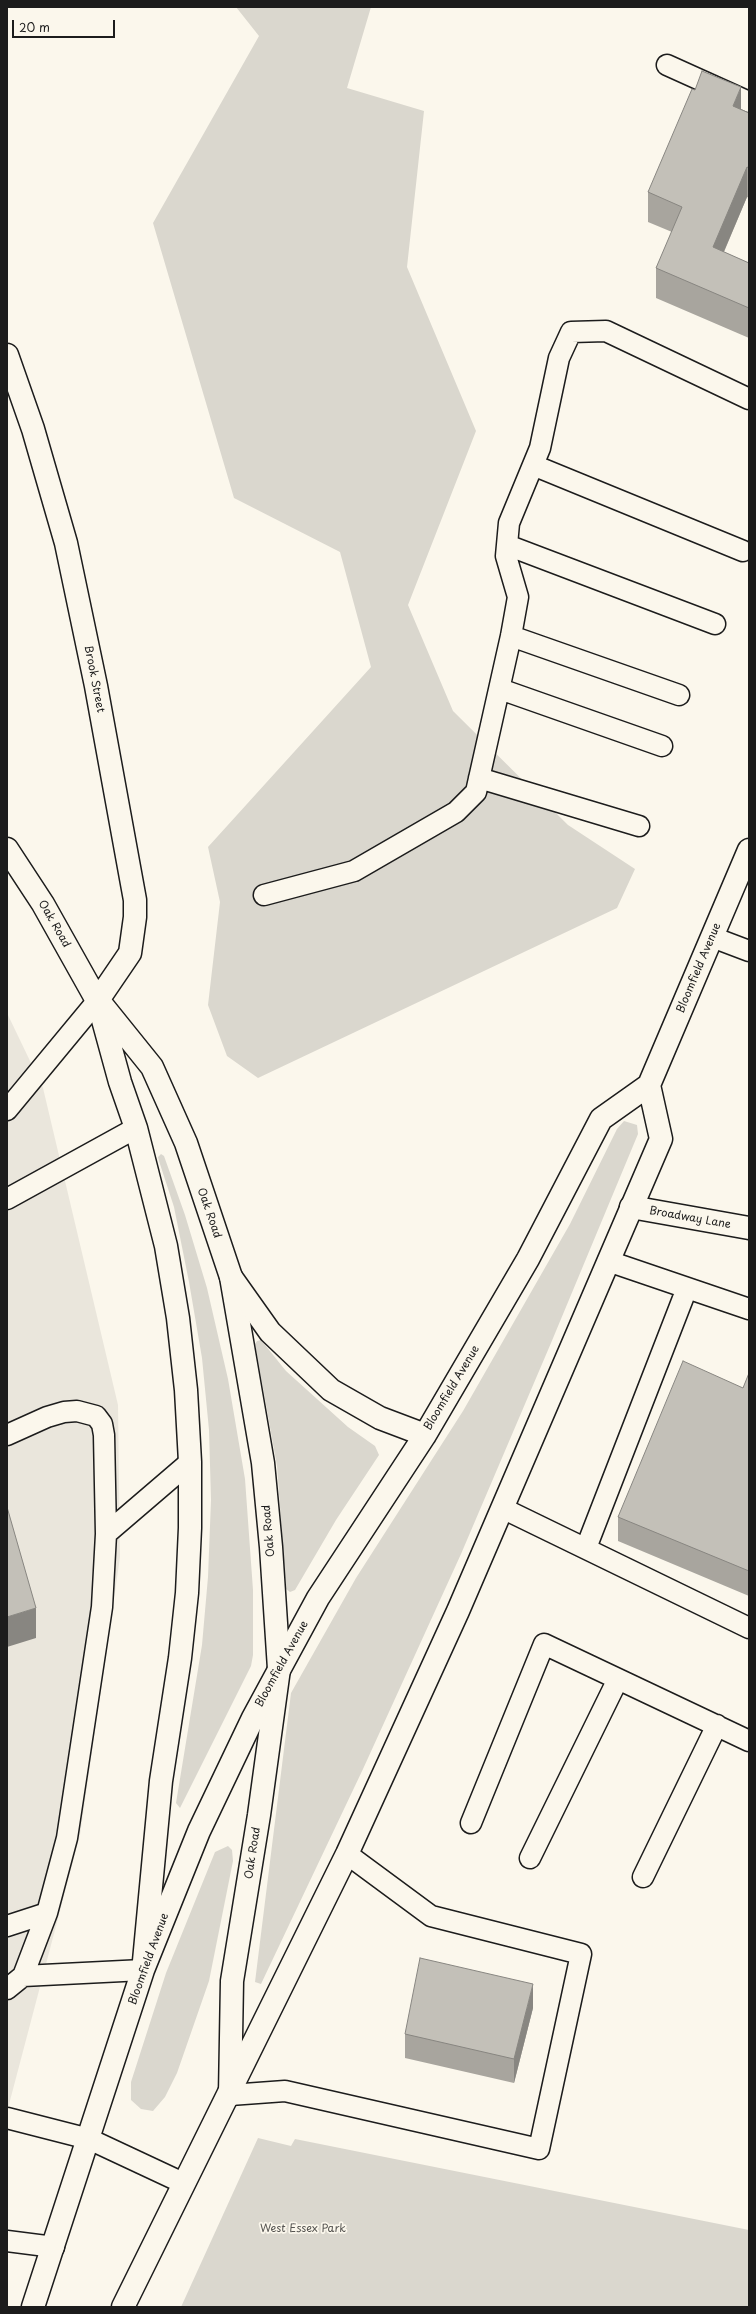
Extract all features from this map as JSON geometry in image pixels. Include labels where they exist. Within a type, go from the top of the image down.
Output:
[{"type":"main road","name":"Brook Street","points":[[7,355],[33,429],[66,543],[96,686],[135,900],[135,917],[130,952],[98,1000]]},
{"type":"main road","name":"Oak Road","points":[[7,849],[43,904],[98,1000],[152,1067],[186,1143],[231,1277],[263,1463],[271,1546],[279,1669],[259,1815],[232,1982],[230,2095]]},
{"type":"main road","name":"Bloomfield Avenue","points":[[33,2307],[54,2248],[143,1970],[199,1831],[279,1669],[318,1598],[425,1435],[528,1259],[601,1119],[649,1085],[749,850]]},
{"type":"main road","name":"Oak Road","points":[[98,1000],[120,1082],[136,1128],[169,1260],[186,1390],[190,1462],[190,1528],[187,1593],[180,1658],[161,1781],[143,1970]]},
{"type":"main road","points":[[123,2307],[183,2183],[230,2095],[347,1854],[410,1719],[661,1139],[649,1085]]},
{"type":"main road","name":"Broadway Lane","points":[[631,1207],[749,1228]]},
{"type":"main road","points":[[231,1277],[270,1332],[331,1390],[380,1418],[425,1435]]},
{"type":"lane","points":[[667,66],[749,102]]},
{"type":"lane","points":[[264,895],[354,871],[456,812],[476,792],[500,689],[518,597],[506,556],[509,522],[540,448],[559,358],[571,332],[606,331],[749,399]]},
{"type":"lane","points":[[533,465],[744,551]]},
{"type":"lane","points":[[507,545],[716,624]]},
{"type":"lane","points":[[511,636],[679,695]]},
{"type":"lane","points":[[500,689],[662,746]]},
{"type":"lane","points":[[479,778],[639,826]]},
{"type":"lane","points":[[712,937],[749,951]]},
{"type":"lane","points":[[7,1110],[98,1000]]},
{"type":"lane","points":[[7,1199],[136,1128]]},
{"type":"lane","points":[[608,1261],[749,1309]]},
{"type":"lane","points":[[586,1548],[687,1288]]},
{"type":"lane","points":[[7,1435],[64,1412],[77,1411],[96,1416],[102,1424],[104,1435],[106,1534],[102,1608],[66,1838],[47,1913],[23,1976],[7,1989]]},
{"type":"lane","points":[[106,1534],[190,1462]]},
{"type":"lane","points":[[502,1508],[749,1628]]},
{"type":"lane","points":[[470,1823],[544,1644],[749,1740]]},
{"type":"lane","points":[[530,1858],[618,1679]]},
{"type":"lane","points":[[643,1877],[717,1725]]},
{"type":"lane","points":[[230,2095],[285,2091],[539,2149],[581,1954],[431,1916],[347,1854]]},
{"type":"lane","points":[[7,1926],[47,1913]]},
{"type":"lane","points":[[23,1976],[143,1970]]},
{"type":"lane","points":[[7,2118],[89,2139],[183,2183]]},
{"type":"lane","points":[[7,2241],[54,2248]]},
{"type":"shaded area","points":[[7,1013],[43,1088],[118,1405],[120,1557],[80,1835],[7,2112]]},
{"type":"green space","points":[[236,7],[371,7],[347,88],[424,111],[407,267],[476,431],[408,605],[453,711],[568,825],[635,869],[617,908],[258,1078],[227,1056],[208,1005],[220,902],[208,847],[371,667],[340,552],[234,498],[153,223],[259,36]]},
{"type":"green space","points":[[624,1121],[637,1125],[638,1134],[461,1554],[363,1769],[261,1984],[255,1982],[291,1693],[356,1578],[463,1411],[570,1224],[617,1129]]},
{"type":"green space","points":[[161,1154],[164,1156],[185,1215],[207,1288],[228,1379],[245,1479],[253,1590],[253,1655],[251,1666],[180,1808],[176,1803],[202,1645],[208,1577],[211,1500],[209,1430],[202,1358],[189,1282],[174,1207],[158,1157]]},
{"type":"green space","points":[[261,1340],[286,1371],[348,1427],[375,1446],[379,1455],[336,1520],[295,1590],[290,1592],[286,1589],[277,1466],[255,1344],[257,1341]]},
{"type":"green space","points":[[228,1846],[232,1850],[233,1861],[209,1981],[177,2073],[165,2097],[153,2111],[141,2109],[131,2100],[131,2082],[166,1973],[215,1852]]},
{"type":"green space","name":"West Essex Park","points":[[258,2138],[291,2146],[295,2139],[749,2230],[749,2307],[181,2307]]},
{"type":"building","points":[[702,71],[741,87],[733,106],[749,113],[749,168],[747,167],[713,247],[749,263],[749,308],[656,268],[682,207],[648,192],[692,89],[695,90]]},
{"type":"building","points":[[683,1361],[743,1388],[749,1373],[749,1571],[618,1517]]},
{"type":"building","points":[[7,1507],[36,1608],[7,1617]]},
{"type":"building","points":[[420,1958],[533,1984],[514,2059],[405,2034]]}]
